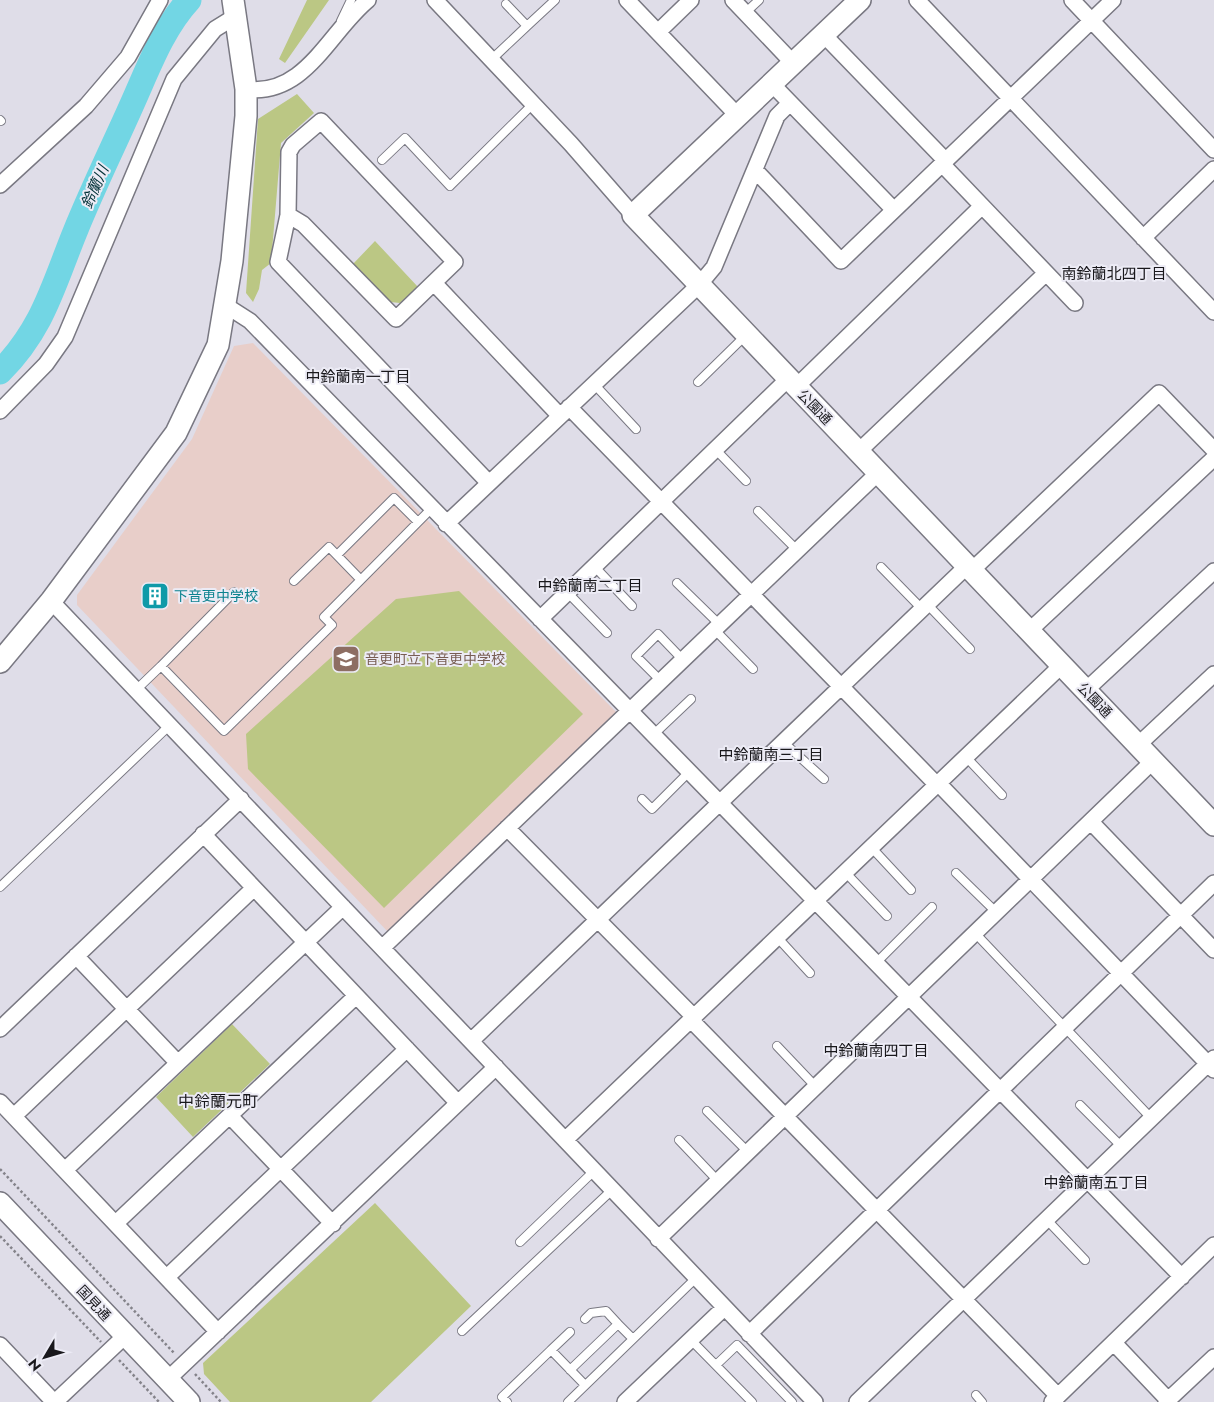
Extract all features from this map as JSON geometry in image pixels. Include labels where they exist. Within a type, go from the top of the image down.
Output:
[{"type":"street","points":[[0,185],[86,106],[128,57],[160,0]]},
{"type":"street","points":[[246,89],[260,91],[282,86],[300,75],[368,0]]},
{"type":"street","points":[[435,0],[533,104],[633,216],[824,35],[851,3]]},
{"type":"street","points":[[627,0],[738,116]]},
{"type":"street","points":[[658,32],[691,0]]},
{"type":"street","points":[[733,0],[794,63]]},
{"type":"street","points":[[917,0],[1214,312]]},
{"type":"street","points":[[1072,0],[1214,150]]},
{"type":"street","points":[[755,170],[841,261],[1113,0]]},
{"type":"street","points":[[0,662],[51,601],[176,433],[218,346],[241,189],[246,89],[235,8]]},
{"type":"street","points":[[0,411],[46,364],[65,337],[174,79],[235,8]]},
{"type":"street","points":[[824,35],[944,162],[981,207],[1075,303]]},
{"type":"street","points":[[772,84],[894,210]]},
{"type":"street","points":[[446,524],[699,285],[714,267],[777,116],[790,103]]},
{"type":"street","points":[[288,216],[303,224],[396,319],[455,262],[321,122],[293,145],[289,152],[288,216],[278,262],[489,483]]},
{"type":"street","points":[[1143,238],[1214,169]]},
{"type":"street","points":[[540,619],[661,501],[792,383],[981,207]]},
{"type":"street","name":"公園通","points":[[633,216],[1138,746],[1213,820]]},
{"type":"street","points":[[858,452],[1045,274]]},
{"type":"street","points":[[434,283],[565,411],[661,501],[752,593],[839,686],[938,784],[1120,973],[1212,1064],[1152,1118],[857,1402]]},
{"type":"street","points":[[225,305],[250,321],[1182,1277]]},
{"type":"street","points":[[471,1041],[839,686],[924,606],[969,568],[1159,393],[1214,450]]},
{"type":"street","points":[[1029,631],[1214,458]]},
{"type":"street","points":[[382,948],[878,473]]},
{"type":"street","points":[[1086,690],[1214,571]]},
{"type":"street","points":[[51,601],[815,1402]]},
{"type":"street","points":[[565,1140],[1062,666]]},
{"type":"street","points":[[1138,746],[1214,674]]},
{"type":"street","points":[[658,1239],[910,998],[1030,878],[1153,761]]},
{"type":"street","points":[[0,1029],[241,800]]},
{"type":"street","points":[[1091,822],[1214,950]]},
{"type":"street","points":[[507,828],[597,919],[785,1116],[966,1299],[1055,1399],[1214,1245]]},
{"type":"street","points":[[204,834],[458,1103]]},
{"type":"street","points":[[749,1334],[876,1208],[1214,883]]},
{"type":"street","points":[[14,1116],[254,888]]},
{"type":"street","points":[[65,1170],[343,907]]},
{"type":"street","points":[[76,956],[178,1063]]},
{"type":"street","points":[[116,1223],[356,996]]},
{"type":"street","points":[[167,1277],[408,1049]]},
{"type":"street","points":[[167,1380],[496,1067]]},
{"type":"street","points":[[0,1102],[218,1332]]},
{"type":"street","points":[[230,1116],[333,1224]]},
{"type":"street","name":"国見通","points":[[0,1203],[188,1402]]},
{"type":"street","points":[[625,1402],[724,1308]]},
{"type":"street","points":[[0,1345],[55,1402],[125,1336]]},
{"type":"street","points":[[1114,1343],[1167,1401],[1214,1357]]},
{"type":"lane","points":[[332,39],[351,0]]},
{"type":"lane","points":[[491,60],[555,0]]},
{"type":"lane","points":[[745,13],[758,0]]},
{"type":"lane","points":[[506,4],[527,26]]},
{"type":"lane","points":[[382,160],[405,138],[450,186],[533,104]]},
{"type":"lane","points":[[698,382],[746,334]]},
{"type":"lane","points":[[594,384],[636,429]]},
{"type":"lane","points":[[716,450],[746,481]]},
{"type":"lane","points":[[337,555],[394,498],[418,522]]},
{"type":"lane","points":[[161,666],[224,731],[332,625],[324,617],[432,508]]},
{"type":"lane","points":[[758,511],[797,550]]},
{"type":"lane","points":[[294,581],[329,547],[360,579]]},
{"type":"lane","points":[[594,566],[632,606]]},
{"type":"lane","points":[[881,566],[970,649]]},
{"type":"lane","points":[[677,582],[753,670]]},
{"type":"lane","points":[[136,690],[234,592]]},
{"type":"lane","points":[[567,592],[607,633]]},
{"type":"lane","points":[[661,681],[636,656],[658,634],[682,660]]},
{"type":"lane","points":[[653,734],[691,699]]},
{"type":"lane","points":[[0,887],[170,725]]},
{"type":"lane","points":[[782,741],[824,779]]},
{"type":"lane","points":[[966,757],[1002,795]]},
{"type":"lane","points":[[642,799],[652,809],[689,772]]},
{"type":"lane","points":[[871,847],[911,890]]},
{"type":"lane","points":[[845,872],[887,916]]},
{"type":"lane","points":[[956,873],[996,912]]},
{"type":"lane","points":[[876,962],[932,907]]},
{"type":"lane","points":[[975,933],[1152,1118]]},
{"type":"lane","points":[[776,937],[810,973]]},
{"type":"lane","points":[[777,1046],[816,1087]]},
{"type":"lane","points":[[1080,1106],[1122,1147]]},
{"type":"lane","points":[[707,1111],[748,1152]]},
{"type":"lane","points":[[679,1140],[718,1181]]},
{"type":"lane","points":[[520,1242],[594,1171]]},
{"type":"lane","points":[[462,1331],[612,1190]]},
{"type":"lane","points":[[1047,1220],[1085,1260]]},
{"type":"lane","points":[[568,1402],[696,1278]]},
{"type":"lane","points":[[584,1319],[591,1313],[606,1311],[633,1339]]},
{"type":"lane","points":[[570,1370],[618,1324]]},
{"type":"lane","points":[[502,1400],[570,1332]]},
{"type":"lane","points":[[692,1340],[752,1402]]},
{"type":"lane","points":[[716,1365],[737,1345],[792,1402]]},
{"type":"lane","points":[[551,1350],[585,1385]]},
{"type":"lane","points":[[976,1395],[982,1402]]},
{"type":"path","points":[[0,1169],[221,1402]]},
{"type":"path","points":[[0,1236],[158,1402]]},
{"type":"shaded area","name":"音更町立下音更中学校","points":[[253,343],[616,712],[388,932],[77,605],[77,595],[192,439],[234,346]]},
{"type":"green space","points":[[307,0],[329,0],[285,63],[279,59]]},
{"type":"green space","points":[[297,94],[314,113],[281,143],[271,263],[262,270],[259,289],[253,302],[246,293],[258,119]]},
{"type":"green space","points":[[375,241],[418,287],[400,303],[390,302],[353,264]]},
{"type":"green space","points":[[459,591],[583,714],[384,908],[248,769],[246,734],[396,599]]},
{"type":"green space","points":[[232,1024],[270,1064],[193,1137],[156,1097]]},
{"type":"green space","points":[[375,1203],[471,1306],[371,1402],[230,1402],[204,1374],[203,1363]]},
{"type":"waterway","name":"鈴蘭川","points":[[0,372],[15,356],[37,323],[53,289],[90,197],[153,56],[180,10],[189,0]]},
{"type":"place","name":"下音更中学校","points":[[155,596]]},
{"type":"place","name":"音更町立下音更中学校","points":[[346,659]]},
{"type":"district","name":"南鈴蘭北四丁目","points":[[1114,274]]},
{"type":"district","name":"中鈴蘭南一丁目","points":[[358,377]]},
{"type":"district","name":"中鈴蘭南二丁目","points":[[590,586]]},
{"type":"district","name":"中鈴蘭南三丁目","points":[[771,755]]},
{"type":"district","name":"中鈴蘭南四丁目","points":[[876,1051]]},
{"type":"district","name":"中鈴蘭元町","points":[[218,1101]]},
{"type":"district","name":"中鈴蘭南五丁目","points":[[1096,1183]]}]
